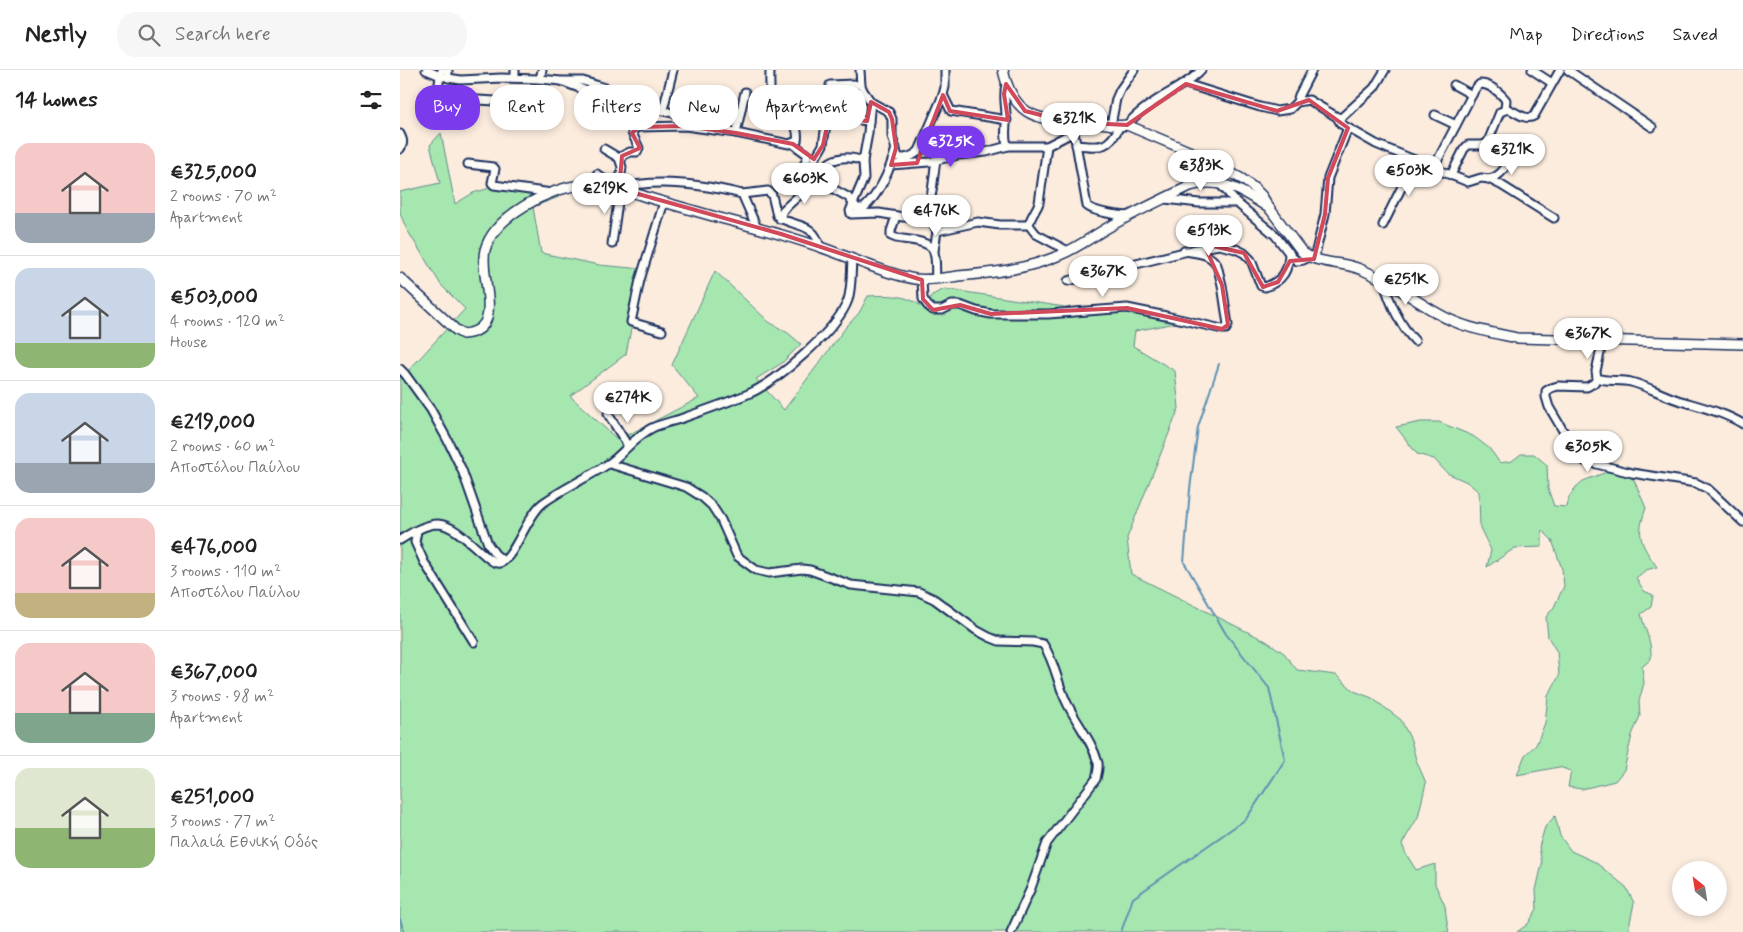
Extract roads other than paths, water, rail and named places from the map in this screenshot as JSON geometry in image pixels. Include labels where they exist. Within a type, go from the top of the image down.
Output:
[{"type":"street","points":[[426,70],[448,78],[461,80],[515,78],[561,81],[583,80],[664,106],[670,110]]},
{"type":"street","points":[[448,70],[448,78]]},
{"type":"street","points":[[515,78],[516,70]]},
{"type":"street","points":[[540,79],[542,70]]},
{"type":"street","points":[[664,106],[673,70]]},
{"type":"street","points":[[770,70],[772,102],[776,110],[794,123],[798,135],[793,144]]},
{"type":"street","points":[[860,70],[861,85]]},
{"type":"street","points":[[917,163],[919,151],[943,95],[945,70]]},
{"type":"street","points":[[1003,70],[1006,84],[1013,99],[1025,111],[1075,127],[1120,125],[1198,155],[1242,180],[1262,196],[1302,252],[1312,258],[1351,265],[1383,279],[1436,313],[1459,324],[1482,332],[1517,338],[1743,344]]},
{"type":"street","points":[[1076,145],[1100,148],[1107,145],[1114,138],[1120,125],[1116,99],[1134,70]]},
{"type":"street","points":[[1120,125],[1186,84],[1201,70]]},
{"type":"street","points":[[1186,84],[1260,108],[1277,111],[1290,109],[1297,102],[1312,70]]},
{"type":"street","points":[[1297,102],[1309,100],[1341,118],[1366,97],[1385,70]]},
{"type":"street","points":[[1532,70],[1552,83]]},
{"type":"street","points":[[1453,176],[1452,173],[1468,145],[1481,146],[1487,144],[1500,112],[1505,109],[1512,110],[1525,118],[1530,118],[1536,113],[1560,70]]},
{"type":"street","points":[[1568,70],[1652,127]]},
{"type":"street","points":[[441,74],[439,91],[443,98],[490,101]]},
{"type":"street","points":[[561,81],[608,99],[670,112]]},
{"type":"street","points":[[1006,84],[1004,94],[1007,120],[1005,135],[1008,146]]},
{"type":"street","points":[[1434,166],[1475,89],[1480,84],[1484,84],[1506,100],[1505,109]]},
{"type":"street","points":[[830,85],[858,85]]},
{"type":"street","points":[[1454,85],[1472,95]]},
{"type":"street","points":[[736,133],[745,92]]},
{"type":"street","points":[[866,94],[871,102],[889,112],[892,119],[892,136],[898,157],[914,155],[919,151]]},
{"type":"street","points":[[943,95],[951,111],[1007,120]]},
{"type":"street","points":[[871,102],[868,139],[863,161],[864,178],[850,211],[851,214],[879,214],[920,218],[926,217],[929,214]]},
{"type":"street","points":[[1435,115],[1456,125]]},
{"type":"street","points":[[1337,117],[1340,124],[1376,144],[1434,166],[1468,182],[1481,178],[1495,178],[1501,173],[1516,148]]},
{"type":"street","points":[[869,120],[835,118],[826,124],[823,145],[813,162],[812,175],[815,181],[834,189],[854,202],[860,209],[868,203],[883,183],[896,148]]},
{"type":"street","points":[[612,244],[622,188],[620,179],[622,156],[630,152],[637,152],[639,148],[632,133],[639,126],[685,126],[736,133],[793,144],[808,155]]},
{"type":"street","points":[[1075,127],[1076,145],[1087,206],[1090,209],[1110,214],[1128,216]]},
{"type":"street","points":[[891,165],[917,163],[986,152],[1008,146],[1048,146],[1075,127]]},
{"type":"street","points":[[1312,258],[1325,214],[1328,178],[1348,128]]},
{"type":"street","points":[[727,130],[736,133]]},
{"type":"street","points":[[400,134],[403,139],[400,149]]},
{"type":"street","points":[[1048,146],[1039,203],[1030,219],[1029,225],[1036,234],[1062,250],[1068,251]]},
{"type":"street","points":[[604,149],[621,161]]},
{"type":"street","points":[[812,169],[804,165],[809,150],[818,153]]},
{"type":"street","points":[[830,162],[838,158],[854,158],[863,161]]},
{"type":"street","points":[[936,160],[929,214],[937,231],[934,252],[936,278]]},
{"type":"street","points":[[1383,225],[1415,160]]},
{"type":"street","points":[[468,164],[494,168],[492,183],[494,186],[553,193]]},
{"type":"street","points":[[597,174],[622,188],[664,202],[781,234],[896,274],[922,280],[994,273],[1048,260],[1068,251],[1128,216],[1196,184],[1219,183],[1253,198],[1270,209]]},
{"type":"street","points":[[1489,179],[1509,189],[1554,218]]},
{"type":"street","points":[[780,219],[784,210],[815,181]]},
{"type":"street","points":[[400,278],[456,330],[463,334],[477,330],[485,323],[488,313],[489,302],[484,268],[484,253],[488,241],[499,226],[511,216],[553,193],[575,186],[622,188],[642,183],[684,184],[742,194],[768,191],[772,195],[777,216],[780,219],[808,228],[816,237],[820,247]]},
{"type":"street","points":[[1219,183],[1237,203],[1274,234],[1297,261],[1312,258]]},
{"type":"street","points":[[742,194],[757,228]]},
{"type":"street","points":[[1165,199],[1199,203],[1237,203]]},
{"type":"street","points":[[662,331],[631,322],[640,280],[664,202]]},
{"type":"street","points":[[896,216],[891,231],[892,236],[925,243],[932,247],[934,252]]},
{"type":"street","points":[[937,231],[978,222],[1000,225],[1029,225]]},
{"type":"street","points":[[1068,281],[1184,251],[1219,245],[1236,249],[1251,260],[1261,286],[1265,287],[1278,282],[1284,276],[1288,266],[1289,252]]},
{"type":"street","points":[[922,280],[924,299],[933,310],[942,310],[952,305],[960,305],[991,314],[1048,314],[1127,308],[1226,329],[1228,325],[1224,296],[1215,261],[1207,255],[1184,251]]},
{"type":"street","points":[[400,540],[434,525],[446,525],[467,539],[492,563],[500,563],[510,554],[537,508],[610,464],[642,433],[750,393],[790,366],[842,312],[849,292],[852,258]]},
{"type":"street","points":[[1383,279],[1388,298],[1407,332],[1415,341]]},
{"type":"street","points":[[1603,340],[1596,371],[1597,378],[1594,383],[1587,387],[1558,386],[1546,392],[1549,407],[1567,439],[1580,456],[1585,461],[1597,465],[1632,473],[1696,483],[1708,489],[1743,522]]},
{"type":"street","points":[[400,369],[439,423],[462,470],[488,544],[503,561]]},
{"type":"street","points":[[1597,378],[1631,382],[1678,400],[1704,407],[1743,424]]},
{"type":"street","points":[[608,414],[628,446]]},
{"type":"street","points":[[610,464],[686,486],[702,496],[712,506],[721,520],[738,556],[756,570],[768,573],[802,569],[810,570],[851,585],[919,592],[934,599],[976,630],[989,637],[999,641],[1043,644],[1052,660],[1072,714],[1086,735],[1099,766],[1096,779],[1047,844],[1032,888],[1010,932]]},
{"type":"street","points":[[417,531],[415,542],[424,562],[474,642]]},
{"type":"waterway","points":[[1121,932],[1133,898],[1246,819],[1285,760],[1269,688],[1226,634],[1184,562],[1190,489],[1198,427],[1219,364]]},
{"type":"waterway","points":[[400,919],[404,932]]}]
